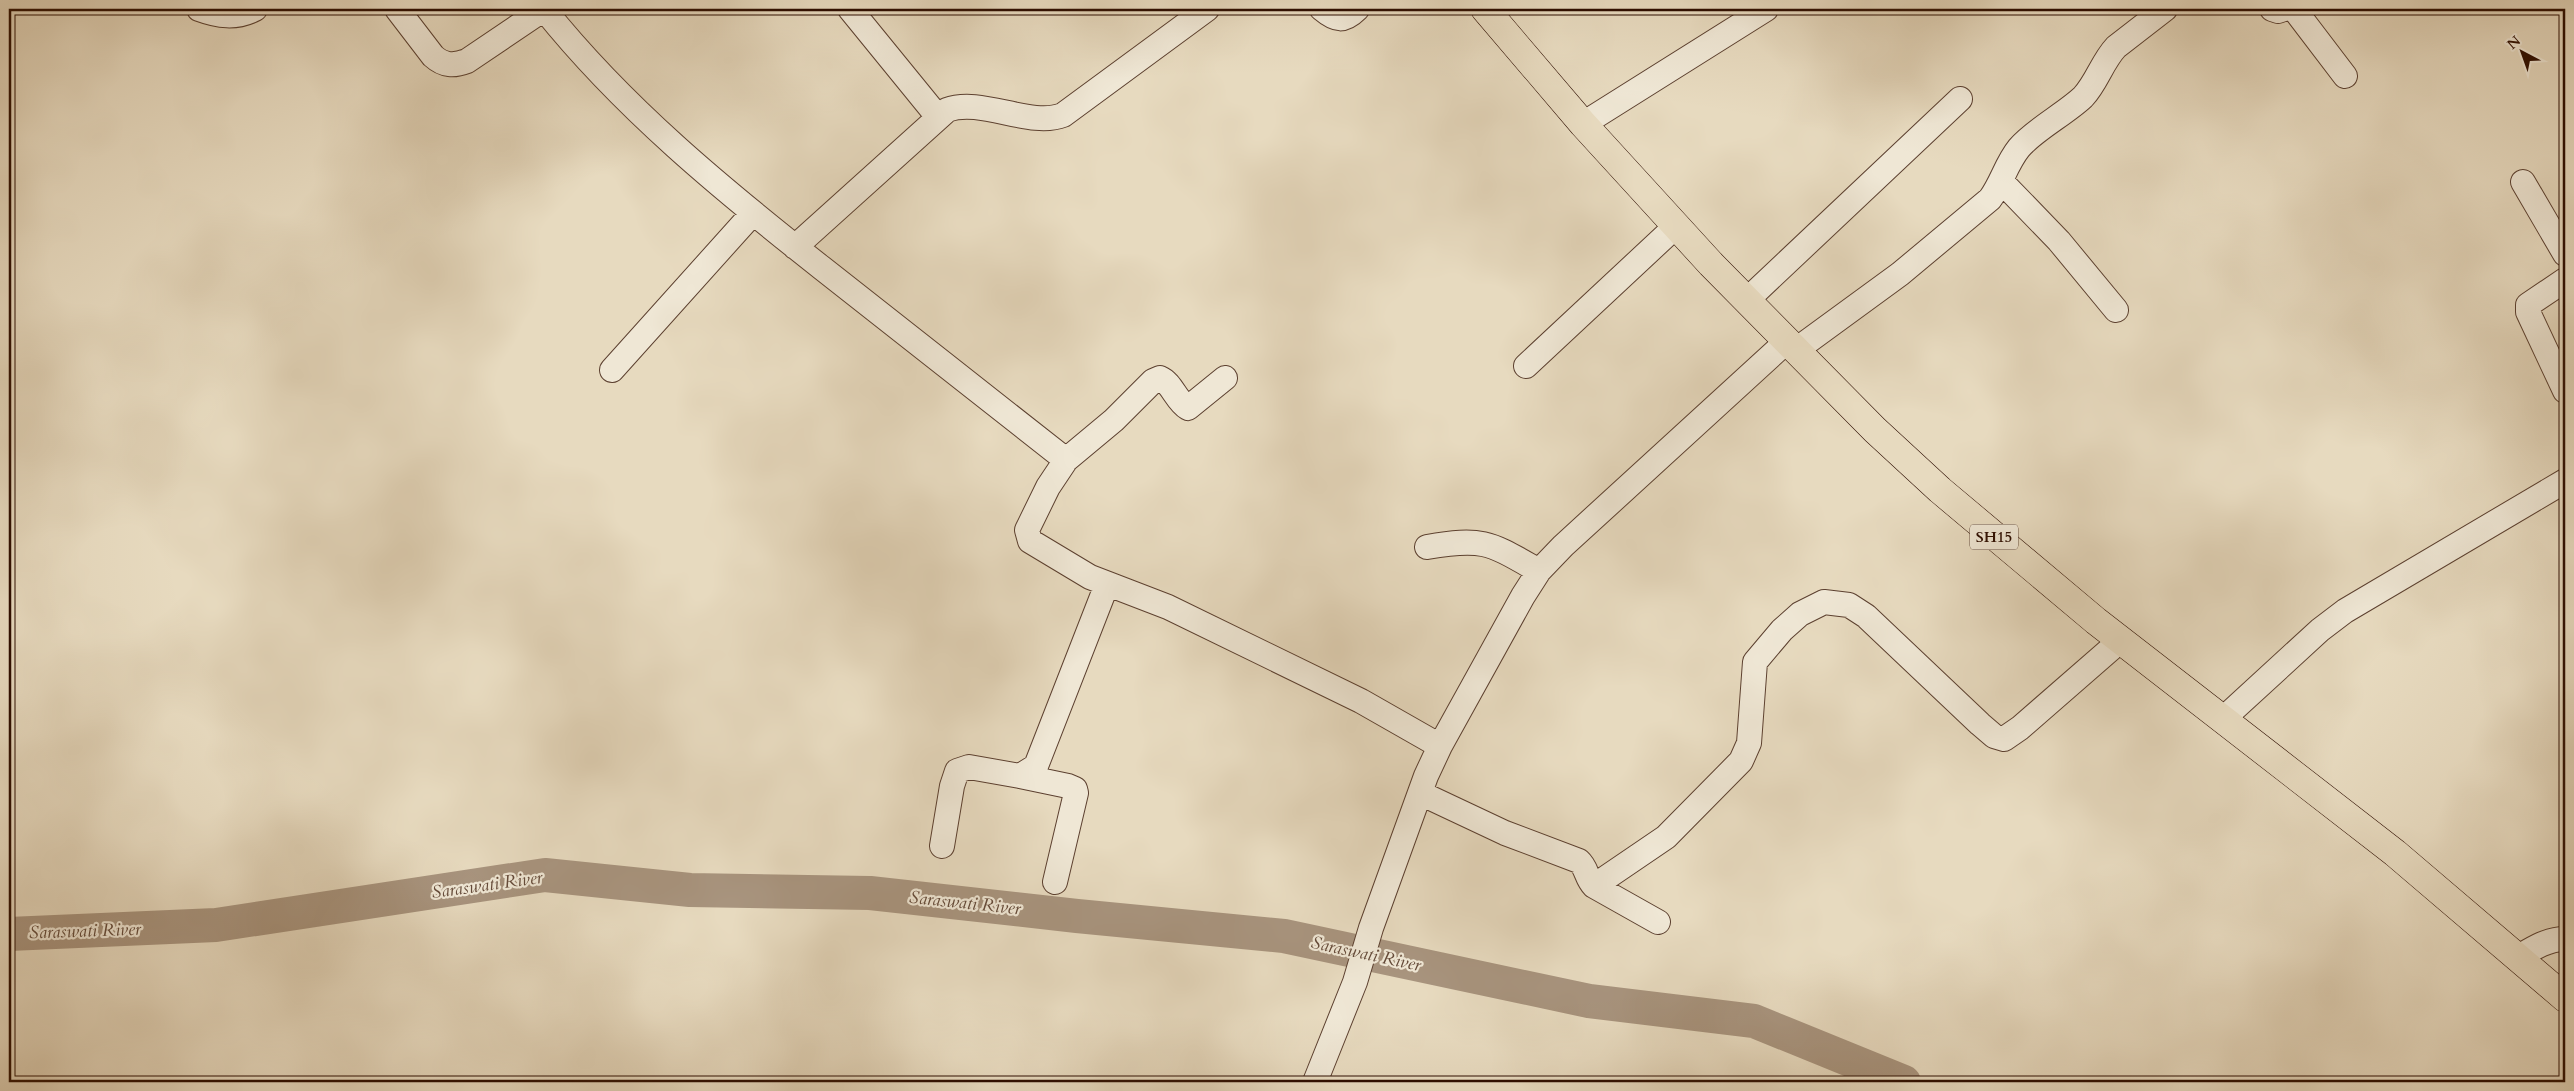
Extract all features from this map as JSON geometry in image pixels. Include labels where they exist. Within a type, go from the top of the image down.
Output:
[{"type":"main road","name":"SH15","points":[[1485,9],[1583,124],[1676,226],[1875,430],[1940,490],[2008,549],[2121,640],[2395,853],[2565,998]]},
{"type":"street","points":[[199,9],[223,16],[234,16],[255,9]]},
{"type":"street","points":[[396,9],[433,56],[440,62],[456,65],[467,61],[544,9],[576,48],[631,104],[753,213],[1066,460]]},
{"type":"street","points":[[850,9],[938,117]]},
{"type":"street","points":[[795,246],[947,110],[962,106],[1048,118],[1063,115],[1207,9]]},
{"type":"street","points":[[1322,9],[1338,19],[1344,19],[1357,9]]},
{"type":"street","points":[[1583,124],[1766,9]]},
{"type":"street","points":[[1315,1082],[1355,982],[1371,928],[1420,793],[1440,746],[1539,571],[1791,345],[1929,251],[1990,199],[2001,181],[2011,158],[2020,146],[2084,97],[2092,88],[2109,54],[2165,9]]},
{"type":"street","points":[[2272,9],[2278,11],[2284,9]]},
{"type":"street","points":[[2294,9],[2345,76]]},
{"type":"street","points":[[1747,300],[1960,98]]},
{"type":"street","points":[[2001,181],[2059,241],[2116,310]]},
{"type":"street","points":[[2523,182],[2565,254]]},
{"type":"street","points":[[612,370],[753,213]]},
{"type":"street","points":[[1526,366],[1676,226]]},
{"type":"street","points":[[2565,280],[2534,299],[2528,306],[2528,312],[2565,392]]},
{"type":"street","points":[[1225,378],[1188,408],[1182,404],[1165,380],[1160,378],[1153,381],[1114,420],[1066,460],[1048,487],[1027,530],[1027,535],[1030,540],[1077,570],[1107,584],[1168,607],[1361,700],[1440,746]]},
{"type":"street","points":[[2223,719],[2320,630],[2345,611],[2565,481]]},
{"type":"street","points":[[1427,547],[1460,541],[1483,543],[1498,548],[1539,571]]},
{"type":"street","points":[[1020,776],[1036,766],[1043,752],[1107,584]]},
{"type":"street","points":[[1594,886],[1666,838],[1741,761],[1749,743],[1755,662],[1782,630],[1800,614],[1815,605],[1836,602],[1849,605],[1866,616],[1980,724],[1994,736],[2004,739],[2020,728],[2121,640]]},
{"type":"street","points":[[942,846],[952,786],[957,771],[969,767],[1068,786],[1075,789],[1076,793],[1056,882]]},
{"type":"street","points":[[1420,793],[1505,832],[1579,861],[1583,864],[1586,878],[1594,886],[1658,922]]},
{"type":"street","points":[[2517,958],[2544,944],[2565,939]]},
{"type":"waterway","name":"Saraswati River","points":[[9,934],[216,925],[545,875],[690,890],[870,893],[1284,936],[1589,1001],[1754,1021],[1904,1082]]}]
